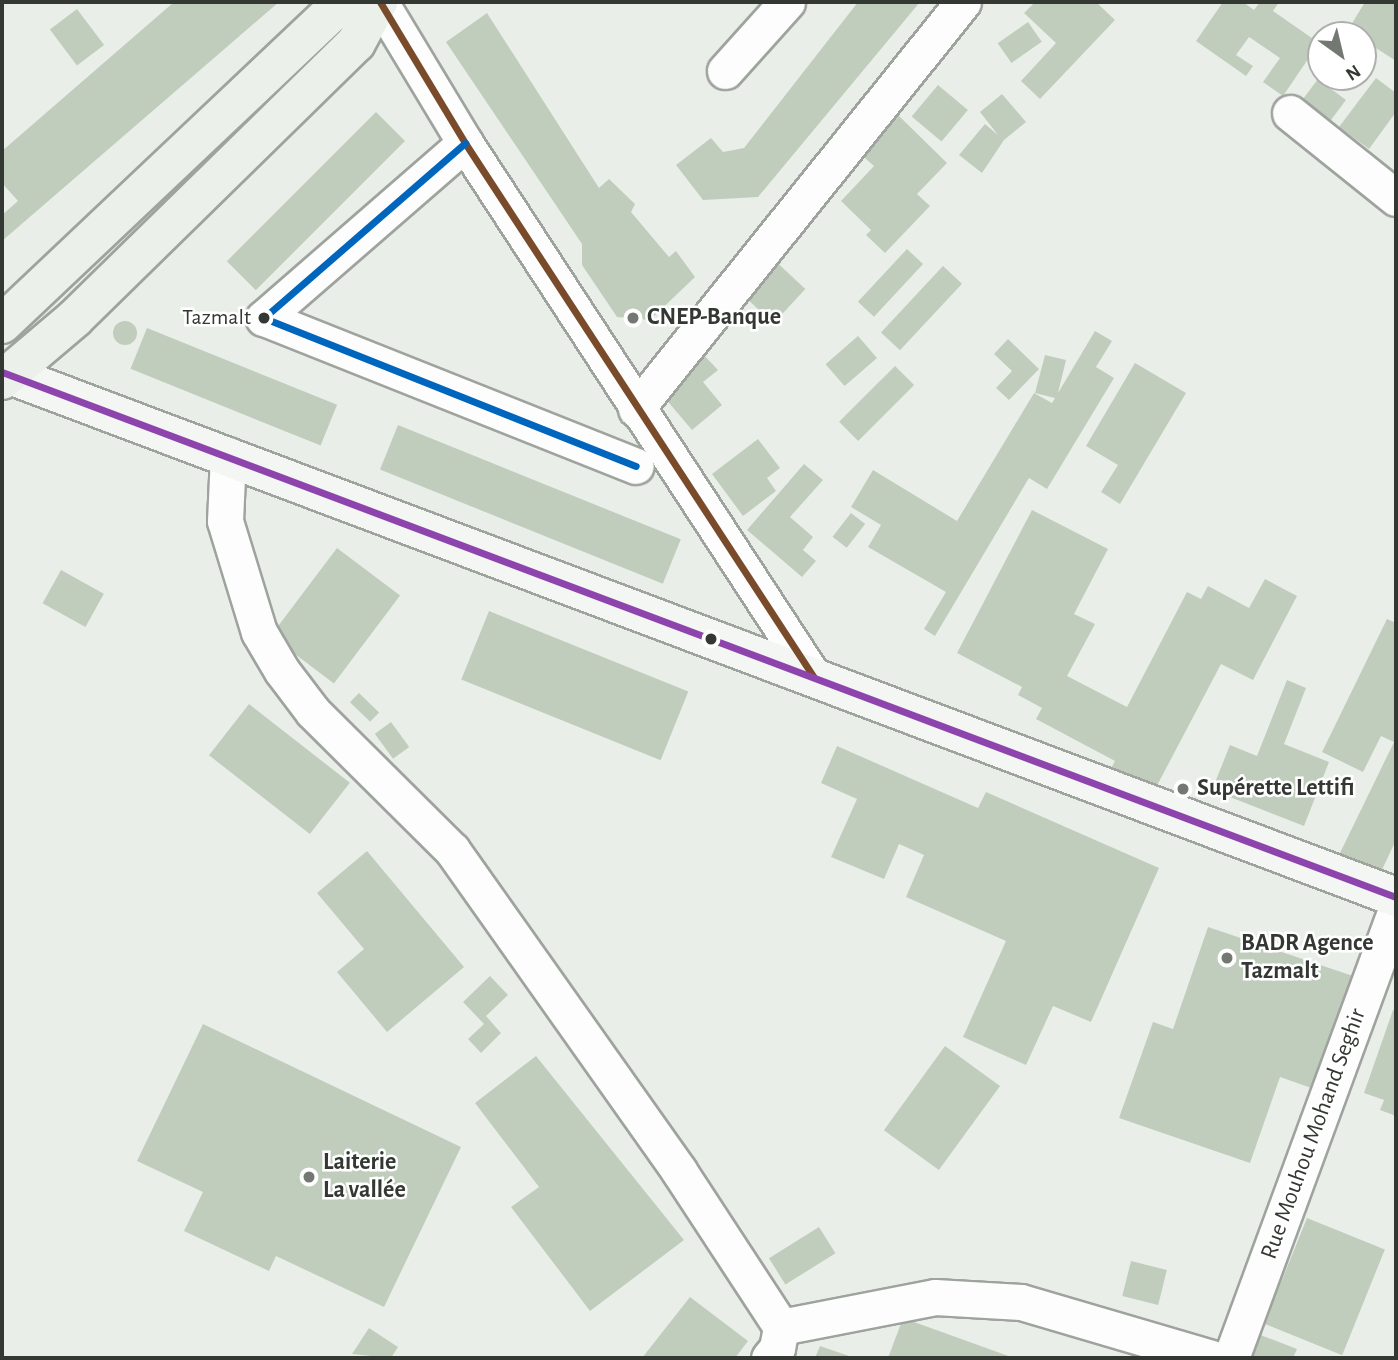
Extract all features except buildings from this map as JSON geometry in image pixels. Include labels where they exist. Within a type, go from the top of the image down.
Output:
[{"type":"main road","points":[[2,324],[342,2]]},
{"type":"main road","points":[[4,375],[85,308],[356,43],[379,2]]},
{"type":"main road","points":[[4,375],[228,455],[1396,897]]},
{"type":"street","points":[[379,2],[464,143],[813,676]]},
{"type":"street","points":[[725,71],[788,2]]},
{"type":"street","points":[[636,409],[963,2]]},
{"type":"street","points":[[1290,113],[1396,198]]},
{"type":"street","points":[[464,143],[264,318],[636,466]]},
{"type":"street","points":[[228,455],[225,521],[259,632],[282,671],[313,712],[453,850],[679,1171],[775,1343],[935,1297],[1021,1303],[1211,1358]]},
{"type":"street","name":"Rue Mouhou Mohand Seghir","points":[[1231,1358],[1396,910]]},
{"type":"transit line","points":[[380,2],[465,143],[813,676]]},
{"type":"transit line","points":[[465,143],[264,318],[636,466]]},
{"type":"transit line","points":[[2,372],[1396,897]]},
{"type":"place","name":"Tazmalt","points":[[264,318]]},
{"type":"place","name":"CNEP-Banque","points":[[633,318]]},
{"type":"place","name":"Supérette Lettifi","points":[[1183,789]]},
{"type":"place","name":"BADR Agence Tazmalt","points":[[1227,958]]},
{"type":"place","name":"Laiterie La vallée","points":[[309,1177]]}]
